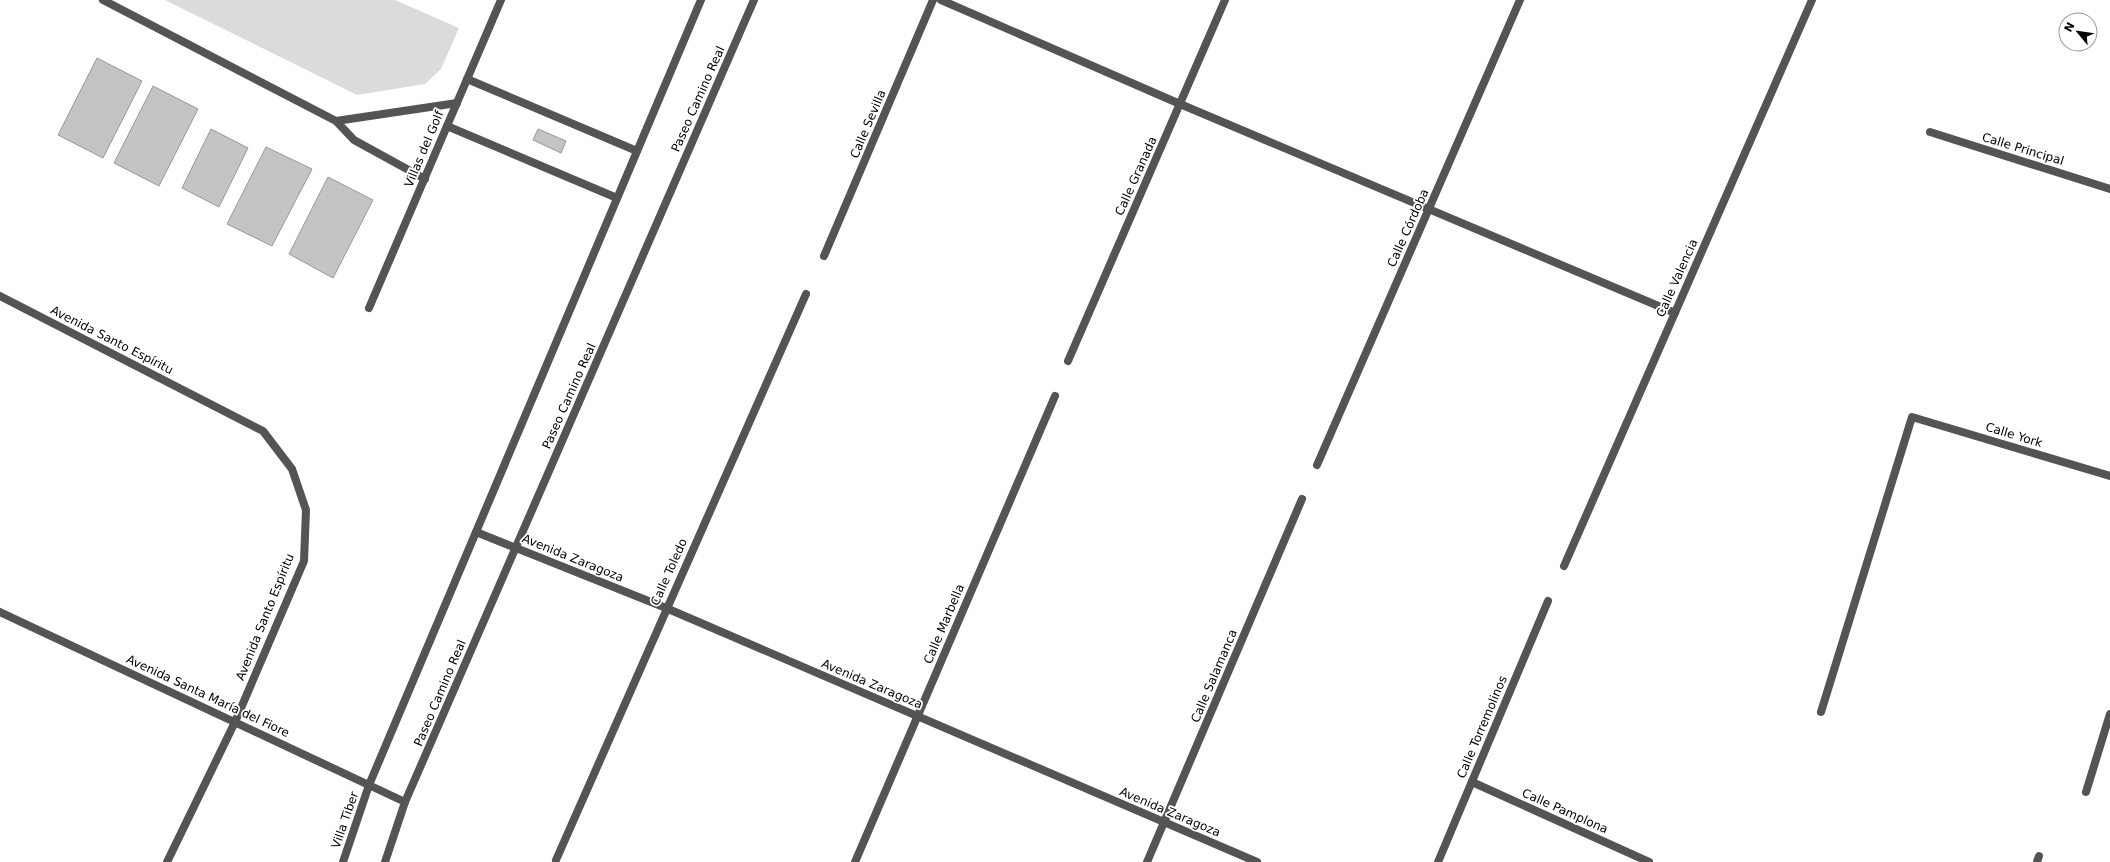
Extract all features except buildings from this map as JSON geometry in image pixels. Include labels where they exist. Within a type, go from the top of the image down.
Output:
[{"type":"street","points":[[103,0],[336,121],[354,140],[424,179]]},
{"type":"street","name":"Villas del Golf","points":[[369,308],[501,0]]},
{"type":"street","points":[[369,785],[701,0]]},
{"type":"street","name":"Paseo Camino Real","points":[[406,802],[754,0]]},
{"type":"street","name":"Calle Sevilla","points":[[824,256],[933,0]]},
{"type":"street","points":[[941,0],[1180,104],[1675,313]]},
{"type":"street","name":"Calle Granada","points":[[1068,361],[1225,0]]},
{"type":"street","name":"Calle Córdoba","points":[[1317,466],[1520,0]]},
{"type":"street","name":"Calle Valencia","points":[[1564,566],[1812,0]]},
{"type":"street","points":[[467,79],[637,151]]},
{"type":"street","points":[[336,121],[457,103]]},
{"type":"street","points":[[447,126],[617,198]]},
{"type":"street","name":"Calle Principal","points":[[1930,132],[2110,189]]},
{"type":"street","name":"Calle Toledo","points":[[556,860],[806,294]]},
{"type":"street","name":"Avenida Santo Espíritu","points":[[0,296],[263,431],[292,469],[306,510],[304,561],[235,722],[167,862]]},
{"type":"street","name":"Calle Marbella","points":[[855,862],[1055,396]]},
{"type":"street","name":"Calle York","points":[[1822,712],[1912,417],[2110,476]]},
{"type":"street","name":"Calle Salamanca","points":[[1147,862],[1302,499]]},
{"type":"street","name":"Avenida Zaragoza","points":[[476,532],[666,608],[1257,862]]},
{"type":"street","name":"Calle Torremolinos","points":[[1438,862],[1548,601]]},
{"type":"street","name":"Avenida Santa María del Fiore","points":[[0,612],[406,802]]},
{"type":"street","points":[[2086,792],[2110,714]]},
{"type":"street","name":"Calle Pamplona","points":[[1472,782],[1649,862]]},
{"type":"street","name":"Villa Tiber","points":[[343,862],[369,785]]},
{"type":"street","points":[[385,862],[406,802]]},
{"type":"shaded area","points":[[165,0],[395,0],[459,28],[441,69],[425,84],[357,95]]}]
